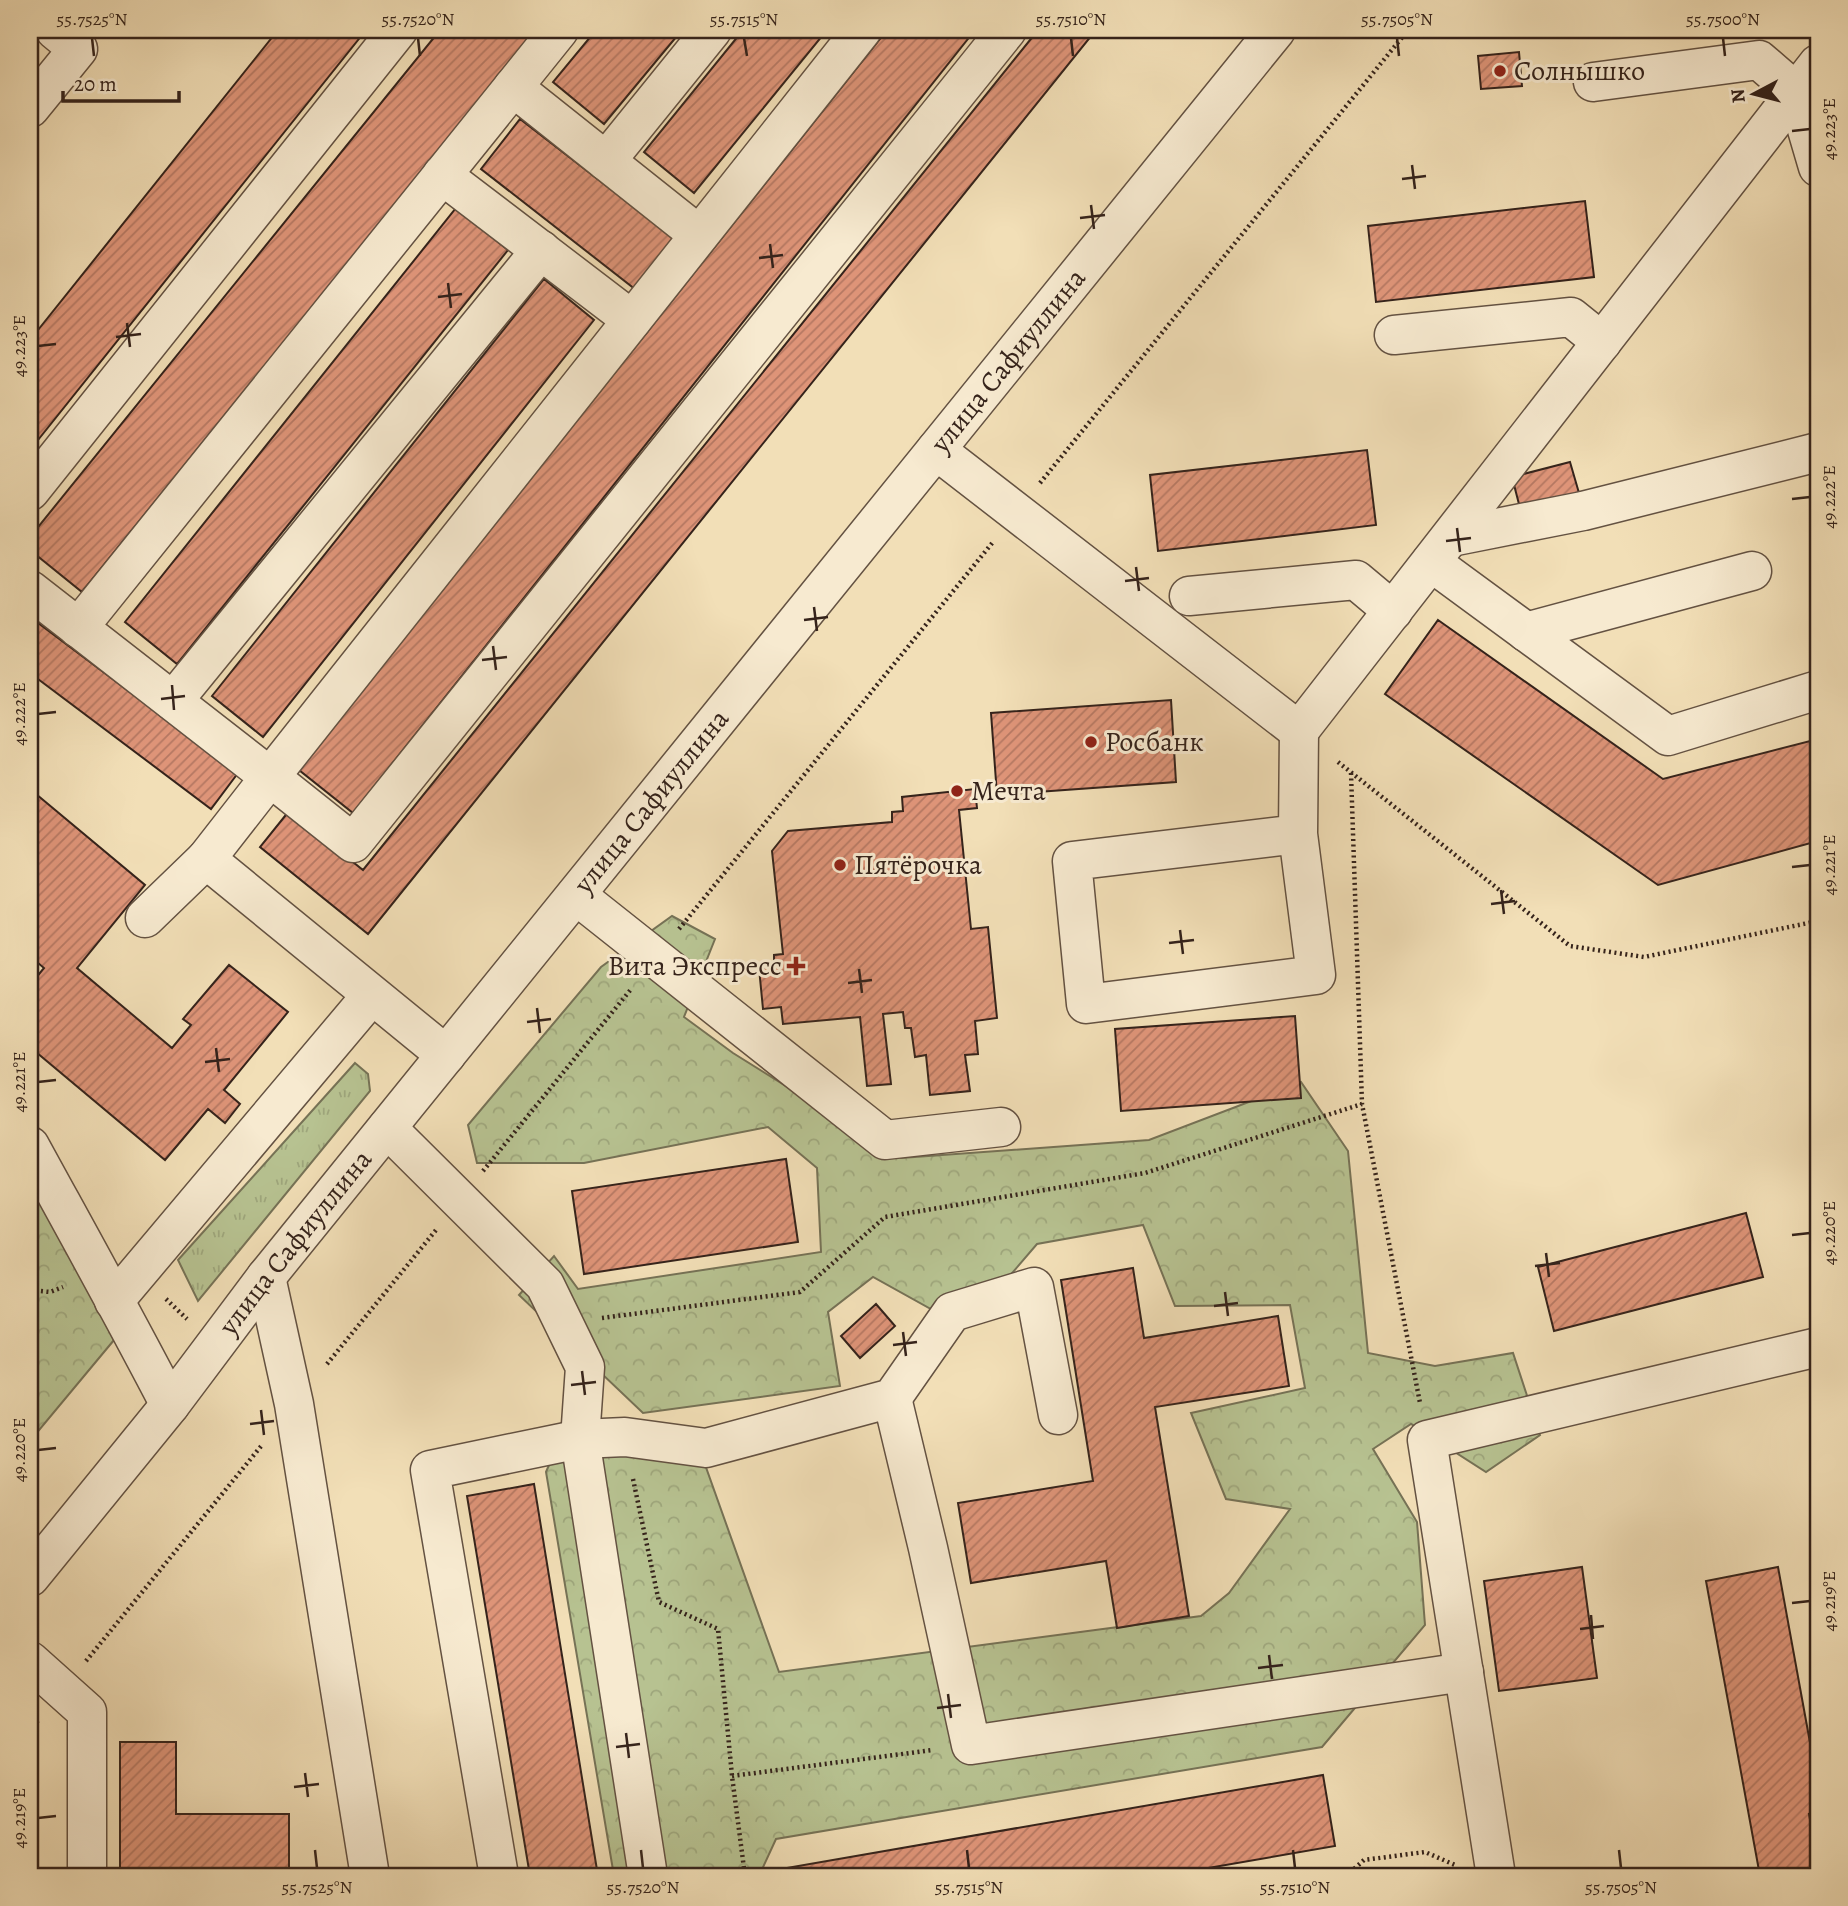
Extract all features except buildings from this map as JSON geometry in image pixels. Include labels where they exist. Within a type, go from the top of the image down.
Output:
[{"type":"street","points":[[30,108],[78,50],[55,30]]},
{"type":"street","points":[[30,491],[398,30]]},
{"type":"street","points":[[78,628],[559,30]]},
{"type":"street","points":[[606,160],[712,30]]},
{"type":"street","points":[[145,918],[206,859],[862,30]]},
{"type":"street","points":[[30,590],[353,843],[1007,30]]},
{"type":"street","name":"улица Сафиуллина","points":[[30,1577],[170,1405],[266,1277],[1276,30]]},
{"type":"street","points":[[1593,82],[1759,60],[1807,78]]},
{"type":"street","points":[[1807,78],[1818,167]]},
{"type":"street","points":[[1298,834],[1072,861],[1086,1004],[1316,975],[1298,834],[1299,732],[1807,78]]},
{"type":"street","points":[[513,87],[699,235]]},
{"type":"street","points":[[442,175],[632,320]]},
{"type":"street","points":[[173,701],[541,250]]},
{"type":"street","points":[[1394,335],[1571,317],[1602,342]]},
{"type":"street","points":[[936,450],[1299,732]]},
{"type":"street","points":[[1441,549],[1583,510],[1818,452]]},
{"type":"street","points":[[1441,549],[1526,632],[1668,736],[1818,690]]},
{"type":"street","points":[[1526,632],[1752,571]]},
{"type":"street","points":[[1189,596],[1356,580],[1393,611]]},
{"type":"street","points":[[206,859],[446,1055]]},
{"type":"street","points":[[576,895],[885,1140],[1002,1127]]},
{"type":"street","points":[[114,1301],[371,996]]},
{"type":"street","points":[[387,1128],[545,1285],[585,1367],[580,1439],[648,1876]]},
{"type":"street","points":[[30,1146],[170,1405]]},
{"type":"street","points":[[266,1277],[294,1404],[370,1876]]},
{"type":"street","points":[[499,1876],[430,1470],[580,1439],[625,1437],[706,1448],[892,1398],[952,1312],[1034,1287],[1058,1415]]},
{"type":"street","points":[[1478,1871],[1464,1672],[1427,1440],[1818,1347]]},
{"type":"street","points":[[892,1398],[971,1745],[1464,1672]]},
{"type":"street","points":[[30,1661],[88,1712],[87,1876]]},
{"type":"path","points":[[30,1731],[1408,30]]},
{"type":"path","points":[[1299,732],[1570,946],[1644,957],[1818,921]]},
{"type":"path","points":[[1351,773],[1362,1104],[1427,1440]]},
{"type":"path","points":[[564,1323],[800,1292],[885,1217],[1145,1173],[1362,1104]]},
{"type":"path","points":[[625,1437],[659,1602],[718,1629],[745,1876]]},
{"type":"path","points":[[732,1776],[971,1745]]},
{"type":"path","points":[[1346,1876],[1364,1860],[1425,1852],[1478,1871]]},
{"type":"green space","points":[[672,916],[715,939],[684,1017],[733,1053],[901,1158],[1149,1140],[1301,1082],[1348,1151],[1368,1353],[1435,1366],[1513,1353],[1540,1435],[1486,1472],[1411,1424],[1373,1449],[1417,1522],[1425,1625],[1322,1747],[776,1839],[759,1876],[614,1876],[546,1472],[566,1426],[698,1445],[779,1672],[1201,1616],[1229,1593],[1290,1509],[1226,1499],[1191,1413],[1305,1388],[1290,1305],[1175,1306],[1143,1225],[1037,1244],[965,1328],[873,1277],[828,1312],[840,1386],[643,1413],[519,1295],[554,1256],[578,1289],[821,1252],[817,1168],[768,1127],[584,1163],[477,1163],[468,1125],[601,967]]},
{"type":"green space","points":[[355,1063],[368,1074],[370,1091],[198,1301],[178,1260]]},
{"type":"green space","points":[[30,1178],[114,1340],[30,1441]]},
{"type":"place","name":"Солнышко","points":[[1500,71]]},
{"type":"place","name":"Росбанк","points":[[1091,742]]},
{"type":"place","name":"Мечта","points":[[957,791]]},
{"type":"place","name":"Пятёрочка","points":[[840,865]]},
{"type":"place","name":"Вита Экспресс","points":[[796,966]]}]
